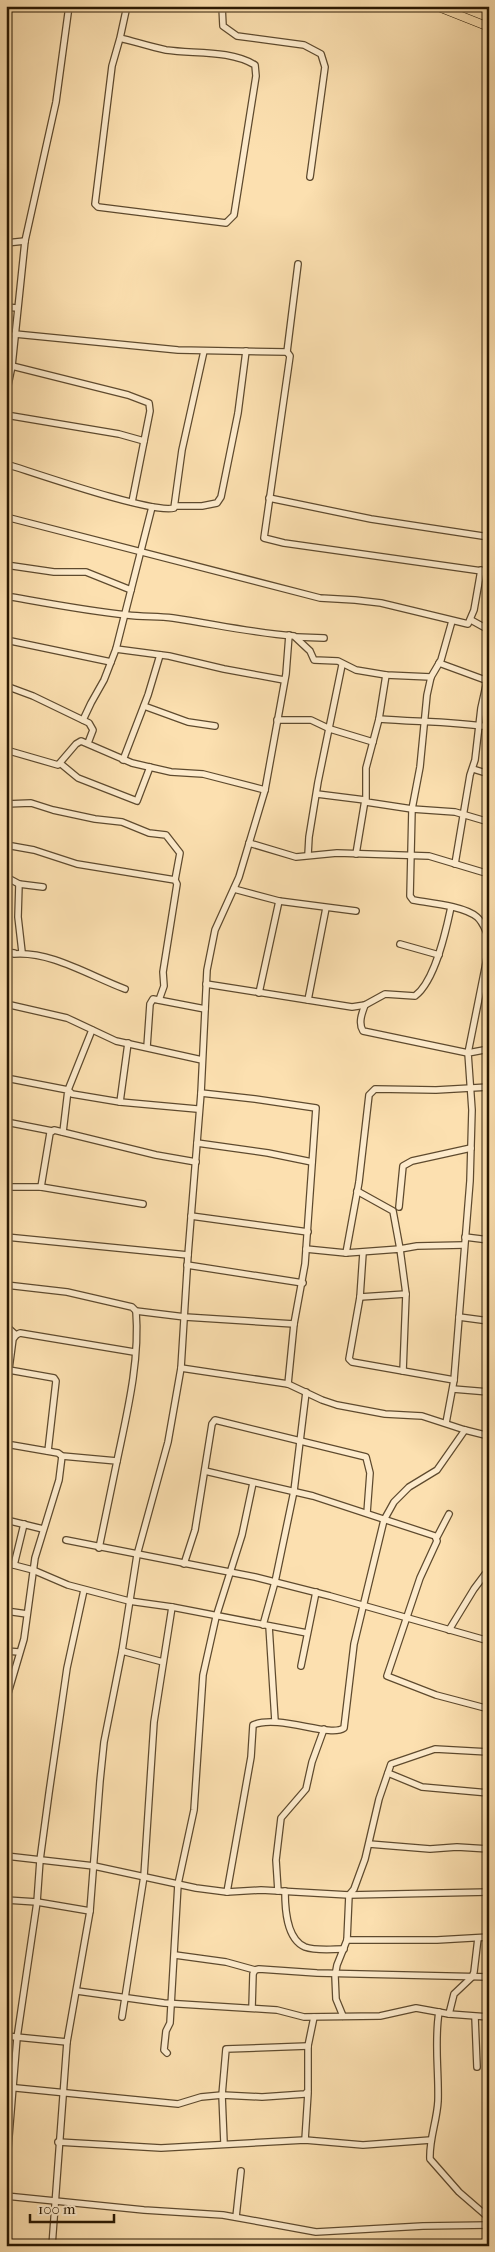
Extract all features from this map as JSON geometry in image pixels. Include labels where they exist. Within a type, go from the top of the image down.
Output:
[{"type":"main road","points":[[436,6],[489,25]]},
{"type":"main road","points":[[451,7],[489,25]]},
{"type":"street","points":[[6,395],[12,366],[25,241],[56,102],[69,6]]},
{"type":"street","points":[[120,38],[166,50],[206,53],[246,60],[255,66],[256,76],[234,215],[226,223],[98,207],[95,204],[112,66],[127,6]]},
{"type":"street","points":[[222,6],[223,26],[237,36],[304,45],[321,54],[325,67],[310,177]]},
{"type":"street","points":[[6,243],[25,241]]},
{"type":"street","points":[[298,264],[287,352],[290,356],[264,538],[267,540],[489,572]]},
{"type":"street","points":[[6,307],[17,308]]},
{"type":"street","points":[[15,334],[204,351],[287,352]]},
{"type":"street","points":[[6,342],[14,343]]},
{"type":"street","points":[[175,506],[182,450],[204,351]]},
{"type":"street","points":[[6,464],[152,507],[169,509],[175,506],[202,506],[217,503],[220,497],[238,413],[246,351]]},
{"type":"street","points":[[12,366],[92,385],[146,401],[150,406],[150,411],[132,502]]},
{"type":"street","points":[[6,415],[119,434],[144,441]]},
{"type":"street","points":[[269,498],[381,520],[489,537]]},
{"type":"street","points":[[83,720],[90,702],[101,688],[116,649],[152,507]]},
{"type":"street","points":[[6,517],[140,551],[238,579],[320,598],[381,603],[468,624],[471,620],[481,570]]},
{"type":"street","points":[[6,565],[54,572],[86,572],[131,590]]},
{"type":"street","points":[[6,596],[125,615],[171,618],[199,624],[226,625],[249,632],[324,638]]},
{"type":"street","points":[[471,620],[489,630]]},
{"type":"street","points":[[452,621],[448,640],[431,677],[412,809],[411,899],[472,913],[477,917],[489,937]]},
{"type":"street","points":[[52,2246],[58,2142],[67,2042],[90,1911],[101,1772],[137,1555],[168,1442],[181,1368],[190,1216],[201,1093],[204,1009],[211,943],[234,889],[265,790],[284,680],[289,635]]},
{"type":"street","points":[[297,637],[310,651],[314,660],[338,662],[356,670],[386,675],[431,677]]},
{"type":"street","points":[[6,640],[111,662]]},
{"type":"street","points":[[116,649],[160,655],[284,680]]},
{"type":"street","points":[[123,760],[144,706],[160,655]]},
{"type":"street","points":[[439,663],[488,681],[455,864]]},
{"type":"street","points":[[308,855],[309,837],[342,664]]},
{"type":"street","points":[[356,854],[365,800],[366,768],[379,719],[386,675]]},
{"type":"street","points":[[6,686],[33,696],[83,720],[92,727],[88,743]]},
{"type":"street","points":[[144,706],[188,722],[215,726]]},
{"type":"street","points":[[379,719],[425,723],[449,722],[489,727]]},
{"type":"street","points":[[277,720],[311,720],[330,729],[373,742]]},
{"type":"street","points":[[6,750],[53,765],[61,764],[78,743],[88,743],[123,760],[171,772],[203,774],[265,790]]},
{"type":"street","points":[[61,764],[78,778],[137,801],[150,767]]},
{"type":"street","points":[[473,769],[489,774]]},
{"type":"street","points":[[317,794],[365,800],[368,803],[412,809],[439,810],[489,822]]},
{"type":"street","points":[[6,804],[31,803],[40,807],[95,819],[122,822],[149,833],[166,835],[180,852],[163,972],[164,986],[159,1000]]},
{"type":"street","points":[[249,843],[296,857],[356,854],[429,856],[489,874]]},
{"type":"street","points":[[6,845],[34,850],[77,864],[175,880]]},
{"type":"street","points":[[6,877],[19,884],[42,887]]},
{"type":"street","points":[[19,884],[18,917],[22,952]]},
{"type":"street","points":[[234,889],[279,901],[356,912]]},
{"type":"street","points":[[259,993],[279,901]]},
{"type":"street","points":[[206,984],[343,1006],[365,1005],[385,994],[418,994],[438,955],[451,907]]},
{"type":"street","points":[[308,1000],[326,908]]},
{"type":"street","points":[[400,944],[438,955]]},
{"type":"street","points":[[446,1423],[454,1380],[471,1148],[468,1053],[485,985],[489,948]]},
{"type":"street","points":[[6,952],[22,952],[55,961],[125,989]]},
{"type":"street","points":[[147,1047],[150,1004],[153,999],[204,1009]]},
{"type":"street","points":[[6,1004],[67,1018],[106,1037],[202,1060]]},
{"type":"street","points":[[365,1005],[360,1026],[363,1031],[468,1053],[489,1049]]},
{"type":"street","points":[[63,1132],[68,1090],[92,1030]]},
{"type":"street","points":[[120,1102],[128,1043]]},
{"type":"street","points":[[6,1078],[68,1090],[72,1094],[120,1102],[197,1109]]},
{"type":"street","points":[[346,1253],[371,1091],[436,1090],[489,1086]]},
{"type":"street","points":[[201,1093],[314,1107],[317,1111],[303,1283],[294,1324],[288,1384]]},
{"type":"street","points":[[6,1122],[63,1132],[156,1155],[196,1162]]},
{"type":"street","points":[[41,1187],[52,1131]]},
{"type":"street","points":[[197,1143],[268,1153],[312,1162]]},
{"type":"street","points":[[399,1207],[403,1166],[412,1161],[471,1148]]},
{"type":"street","points":[[6,1187],[41,1187],[143,1204]]},
{"type":"street","points":[[357,1191],[393,1210],[406,1294],[403,1371]]},
{"type":"street","points":[[190,1216],[308,1232]]},
{"type":"street","points":[[6,1237],[188,1254]]},
{"type":"street","points":[[464,1238],[489,1240]]},
{"type":"street","points":[[306,1249],[363,1253],[417,1246],[464,1245]]},
{"type":"street","points":[[363,1253],[360,1297],[349,1359],[352,1362],[454,1380]]},
{"type":"street","points":[[187,1265],[303,1283]]},
{"type":"street","points":[[6,1286],[67,1292],[132,1307],[136,1311],[185,1317],[294,1324]]},
{"type":"street","points":[[360,1297],[406,1294]]},
{"type":"street","points":[[98,1548],[127,1414],[134,1352],[136,1311]]},
{"type":"street","points":[[458,1317],[489,1321]]},
{"type":"street","points":[[6,1326],[16,1334],[20,1333],[134,1352]]},
{"type":"street","points":[[6,1392],[10,1370],[9,1347],[16,1334]]},
{"type":"street","points":[[181,1368],[288,1384],[337,1405],[385,1414],[422,1416],[489,1436]]},
{"type":"street","points":[[10,1370],[54,1378],[56,1381],[48,1451]]},
{"type":"street","points":[[453,1389],[489,1392]]},
{"type":"street","points":[[275,1721],[266,1626],[294,1491],[306,1392]]},
{"type":"street","points":[[184,1564],[195,1530],[212,1424],[215,1420],[366,1457],[370,1473],[367,1513]]},
{"type":"street","points":[[227,1892],[251,1757],[253,1725],[275,1721],[341,1731],[344,1728],[354,1644],[384,1520],[394,1502],[409,1487],[437,1470],[465,1430]]},
{"type":"street","points":[[6,1444],[48,1451],[62,1456],[117,1461]]},
{"type":"street","points":[[6,1700],[24,1640],[33,1570],[43,1529],[59,1480],[62,1456]]},
{"type":"street","points":[[205,1471],[294,1491],[367,1513],[436,1537]]},
{"type":"street","points":[[167,2053],[164,2050],[166,2031],[170,2023],[178,1884],[194,1810],[203,1675],[216,1617],[242,1535],[253,1482]]},
{"type":"street","points":[[449,1514],[436,1537],[437,1541],[420,1578],[388,1677],[436,1695],[489,1709]]},
{"type":"street","points":[[6,1520],[43,1529]]},
{"type":"street","points":[[14,1565],[24,1524]]},
{"type":"street","points":[[66,1540],[98,1548],[275,1582],[489,1641]]},
{"type":"street","points":[[6,1563],[33,1570],[58,1582],[129,1601],[307,1632]]},
{"type":"street","points":[[449,1630],[474,1589],[489,1569]]},
{"type":"street","points":[[6,2173],[9,2087],[37,1902],[40,1860],[66,1668],[84,1590]]},
{"type":"street","points":[[301,1666],[316,1592]]},
{"type":"street","points":[[122,2017],[144,1876],[154,1722],[172,1607]]},
{"type":"street","points":[[6,1611],[27,1614]]},
{"type":"street","points":[[6,1651],[19,1652]]},
{"type":"street","points":[[122,1651],[164,1662]]},
{"type":"street","points":[[278,1891],[276,1860],[281,1818],[306,1789],[312,1762],[324,1729]]},
{"type":"street","points":[[344,2016],[336,1999],[335,1974],[347,1940],[349,1895],[354,1889],[369,1844],[379,1799],[394,1762],[428,1750],[489,1752]]},
{"type":"street","points":[[388,1773],[422,1787],[489,1793]]},
{"type":"street","points":[[369,1844],[430,1849],[457,1847],[489,1849]]},
{"type":"street","points":[[6,1856],[94,1866],[178,1884],[227,1892],[285,1891],[349,1895],[489,1892]]},
{"type":"street","points":[[285,1891],[286,1915],[295,1938],[299,1943],[312,1948],[344,1949]]},
{"type":"street","points":[[6,1900],[37,1902],[90,1911]]},
{"type":"street","points":[[347,1940],[489,1937]]},
{"type":"street","points":[[449,2014],[454,1994],[472,1977],[474,1972],[478,1938]]},
{"type":"street","points":[[175,1956],[226,1962],[255,1970],[489,1978]]},
{"type":"street","points":[[252,2008],[255,1970]]},
{"type":"street","points":[[77,1991],[170,2003],[252,2008],[314,2017],[390,2015],[416,2008],[449,2014],[489,2017]]},
{"type":"street","points":[[439,2012],[436,2035],[438,2103],[431,2140],[431,2162],[459,2192],[489,2218]]},
{"type":"street","points":[[305,2140],[308,2046],[314,2017]]},
{"type":"street","points":[[475,2017],[477,2067]]},
{"type":"street","points":[[6,2036],[67,2042]]},
{"type":"street","points":[[224,2143],[222,2095],[226,2048],[308,2046]]},
{"type":"street","points":[[9,2087],[178,2104],[222,2095],[262,2097],[308,2093]]},
{"type":"street","points":[[58,2142],[161,2148],[305,2140],[363,2145],[431,2140]]},
{"type":"street","points":[[236,2217],[242,2171]]},
{"type":"street","points":[[6,2196],[236,2217],[316,2232],[489,2224]]}]
